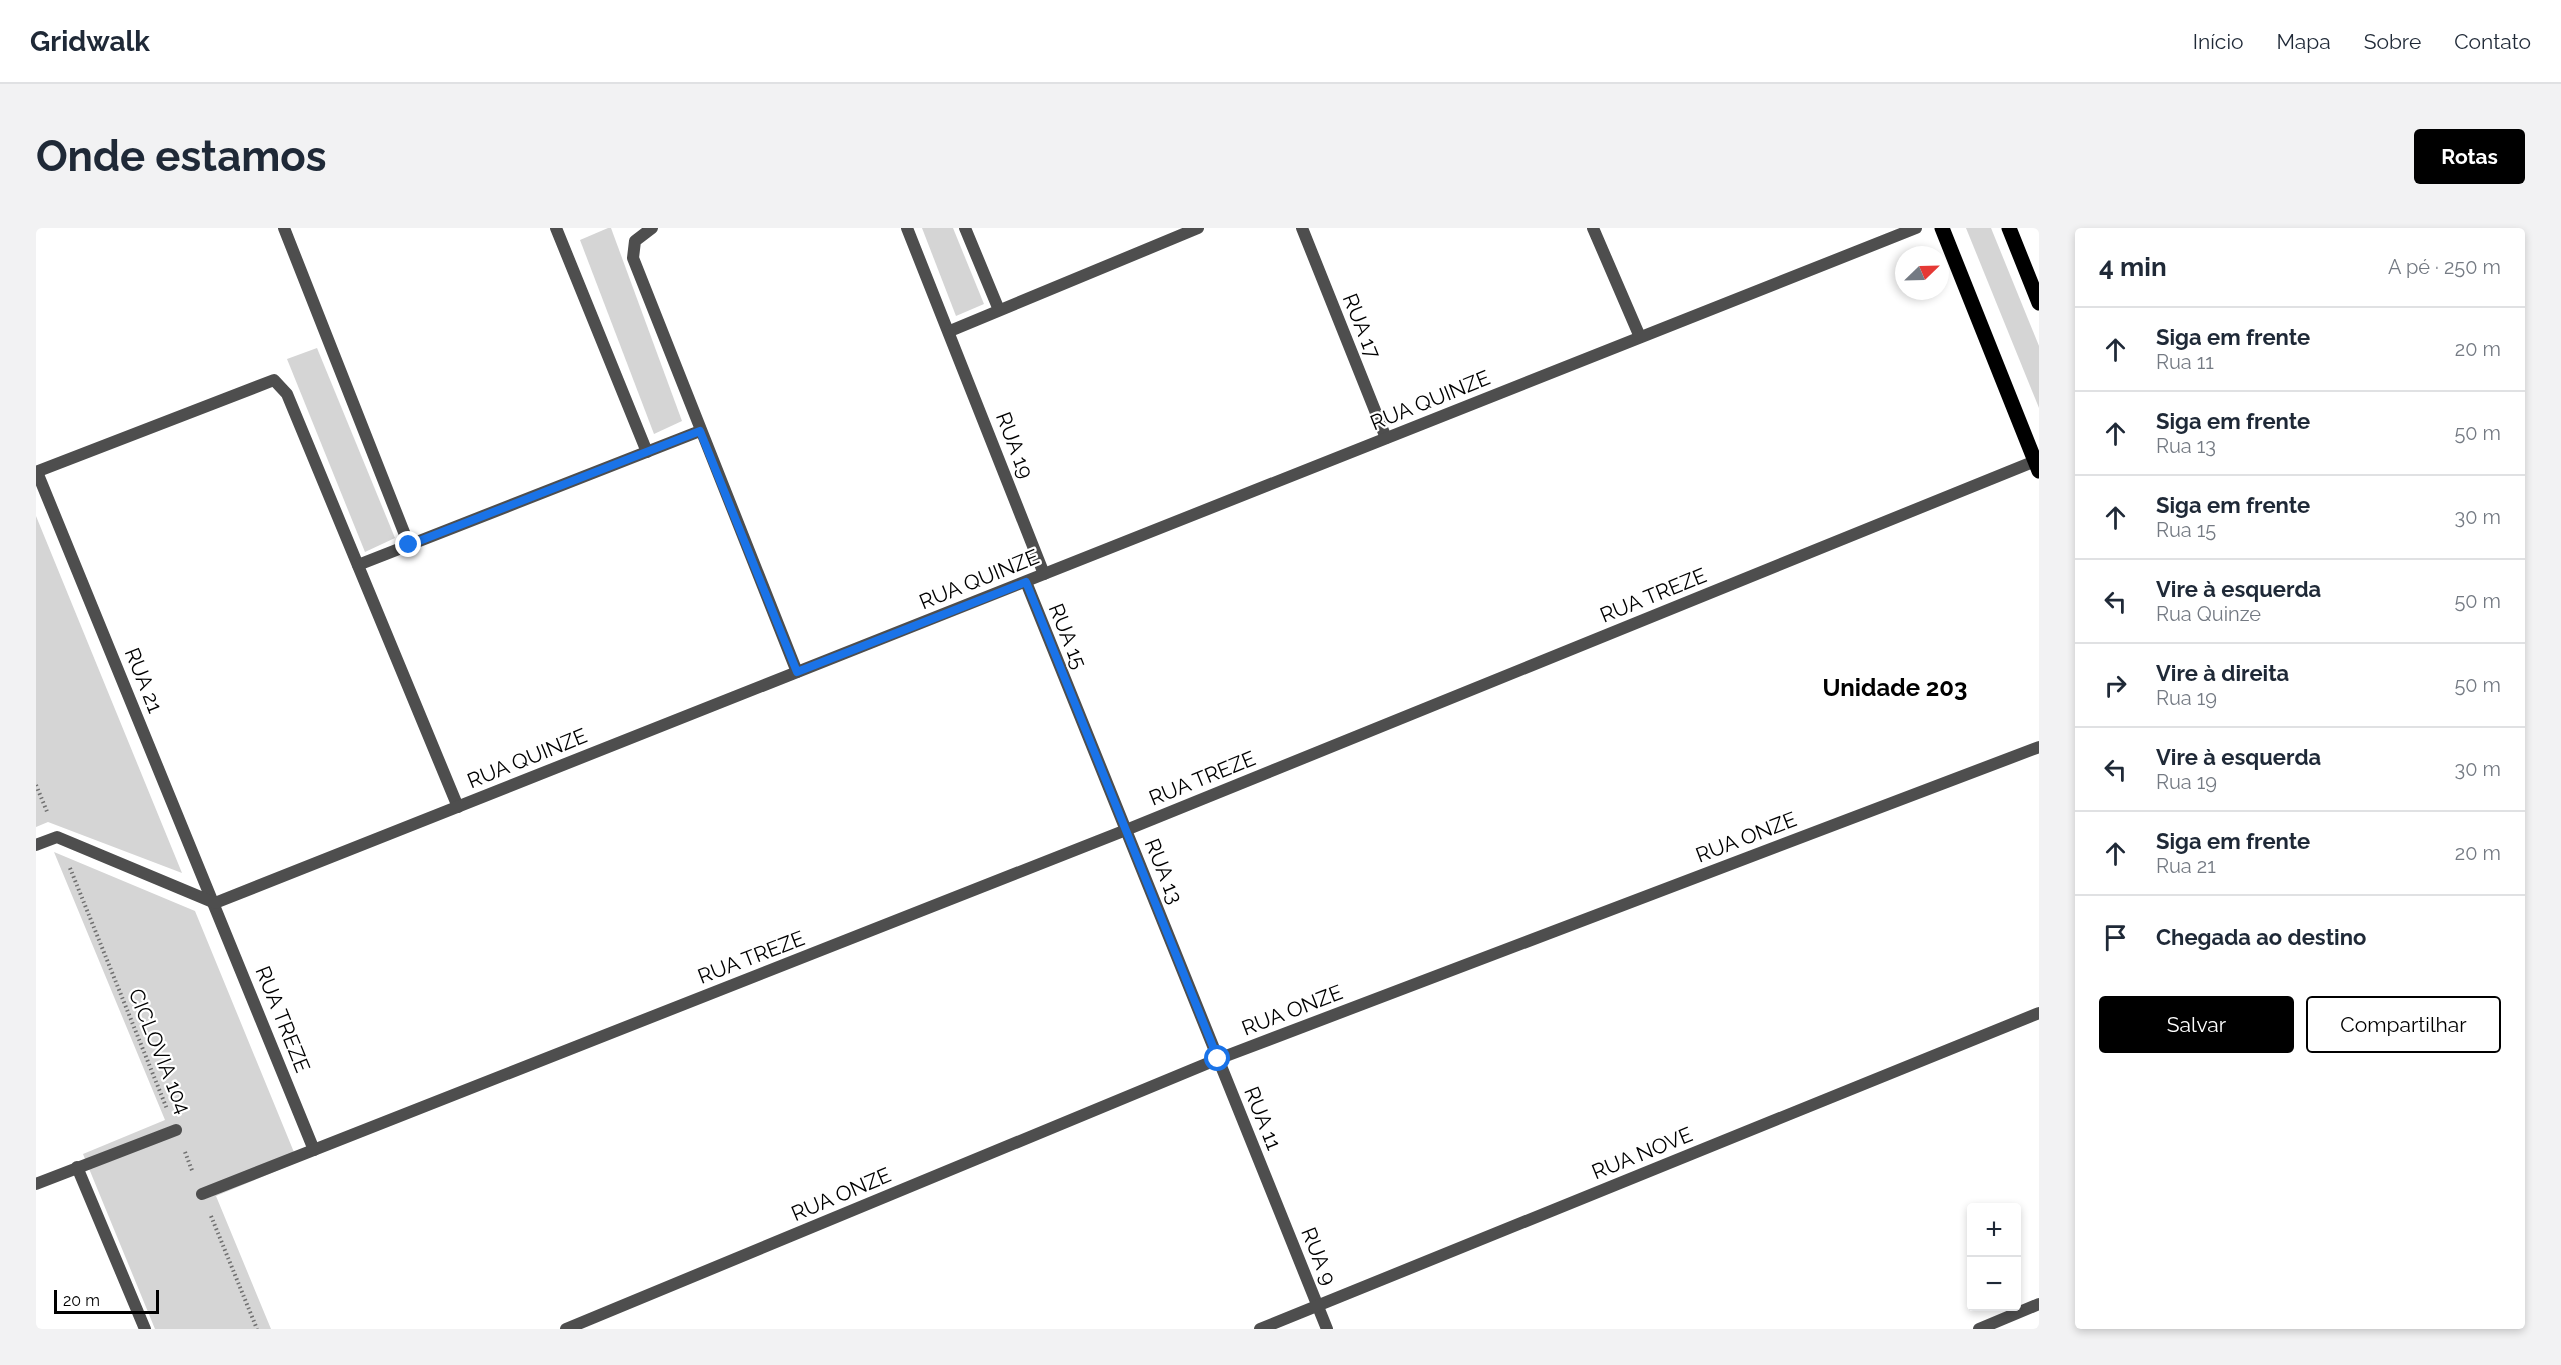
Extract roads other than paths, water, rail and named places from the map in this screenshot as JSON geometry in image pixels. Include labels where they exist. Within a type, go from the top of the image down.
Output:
[{"type":"main road","points":[[1942,228],[2037,466]]},
{"type":"main road","points":[[2008,228],[2039,303]]},
{"type":"street","points":[[556,228],[647,452]]},
{"type":"street","points":[[652,228],[635,242],[633,258],[797,672]]},
{"type":"street","name":"RUA 19","points":[[907,228],[950,331],[1044,574]]},
{"type":"street","points":[[965,228],[999,310]]},
{"type":"street","points":[[950,331],[1198,228]]},
{"type":"street","name":"RUA 17","points":[[1302,228],[1386,438]]},
{"type":"street","points":[[1593,228],[1640,338]]},
{"type":"street","name":"RUA QUINZE","points":[[215,903],[1916,228]]},
{"type":"street","points":[[285,230],[409,545]]},
{"type":"street","name":"RUA 21","points":[[215,903],[37,472],[274,380],[287,394],[458,807]]},
{"type":"street","points":[[358,565],[700,431]]},
{"type":"street","name":"RUA TREZE","points":[[202,1194],[1126,830],[2037,466]]},
{"type":"street","name":"RUA 15","points":[[1026,582],[1075,705]]},
{"type":"street","name":"RUA 13","points":[[1075,705],[1175,952]]},
{"type":"street","name":"RUA ONZE","points":[[566,1329],[1218,1059],[2039,747]]},
{"type":"street","points":[[36,845],[57,837],[215,903]]},
{"type":"street","name":"RUA TREZE","points":[[215,903],[314,1150]]},
{"type":"street","name":"RUA 11","points":[[1175,952],[1275,1198]]},
{"type":"street","name":"RUA NOVE","points":[[1260,1329],[2039,1013]]},
{"type":"street","points":[[36,1184],[176,1130]]},
{"type":"street","points":[[77,1167],[145,1329]]},
{"type":"street","name":"RUA 9","points":[[1275,1198],[1327,1329]]},
{"type":"street","points":[[1979,1329],[2039,1304]]},
{"type":"district","name":"Unidade 203","points":[[1895,687]]}]
